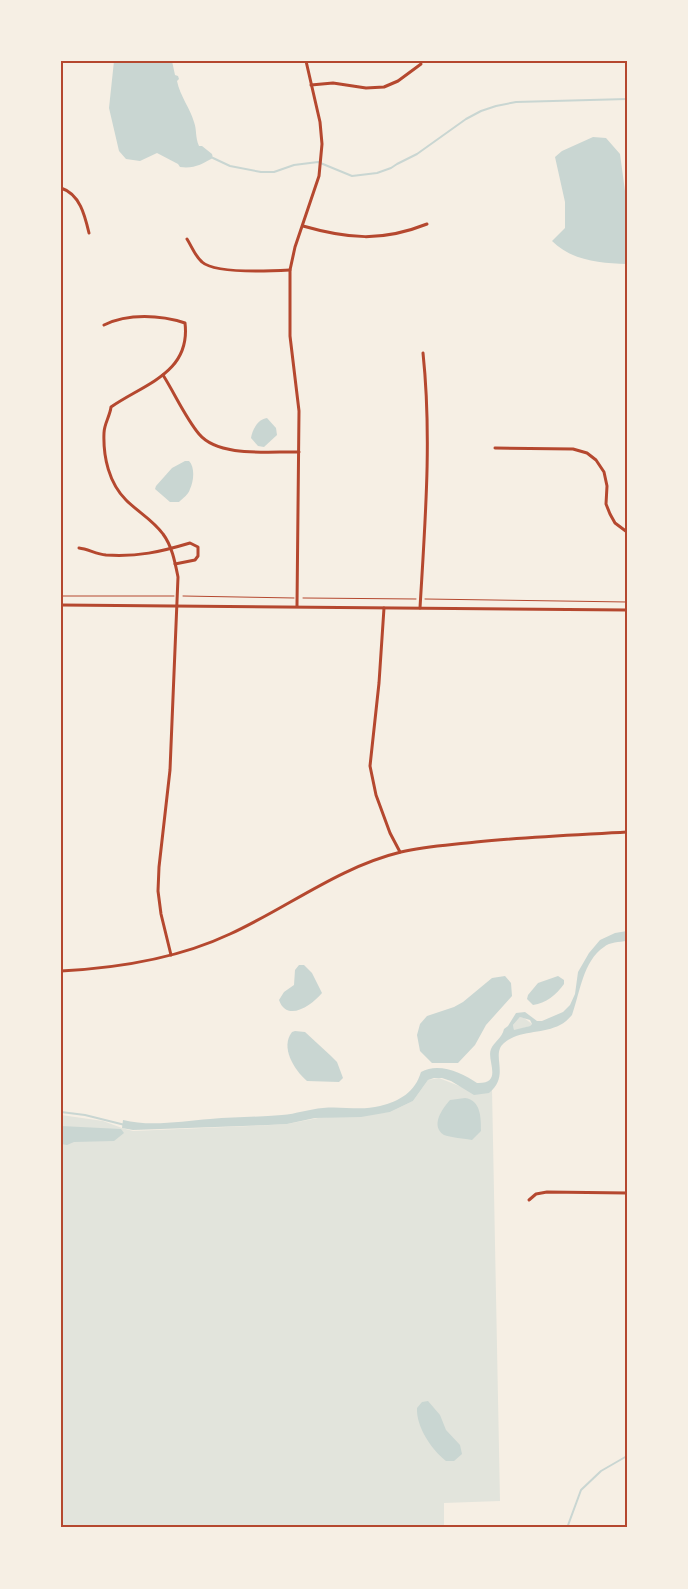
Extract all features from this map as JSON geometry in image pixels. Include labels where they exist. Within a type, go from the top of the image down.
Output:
[{"type":"street","points":[[297,606],[299,403],[290,336],[290,270],[294,247],[315,191],[321,159],[320,128],[306,61]]},
{"type":"street","points":[[312,85],[333,82],[366,88],[384,87],[398,81],[421,64]]},
{"type":"street","points":[[61,188],[71,193],[80,205],[89,233]]},
{"type":"street","points":[[303,226],[338,236],[363,238],[400,234],[427,224]]},
{"type":"street","points":[[188,239],[203,264],[221,269],[290,270]]},
{"type":"street","points":[[104,325],[132,318],[168,318],[185,323],[185,344],[178,358],[163,375],[111,407],[104,433],[105,456],[111,476],[126,500],[156,525],[164,535],[171,549],[178,577],[170,770],[158,891],[161,914],[171,956]]},
{"type":"street","points":[[420,608],[428,463],[424,353]]},
{"type":"street","points":[[163,375],[196,429],[211,444],[231,450],[299,452]]},
{"type":"street","points":[[495,448],[573,449],[587,454],[596,460],[604,472],[607,486],[606,504],[610,514],[615,523],[627,532]]},
{"type":"street","points":[[79,548],[106,555],[142,555],[190,544],[198,547],[199,551],[194,560],[175,564]]},
{"type":"street","points":[[61,605],[627,610]]},
{"type":"street","points":[[384,608],[379,683],[370,766],[376,795],[390,833],[400,852]]},
{"type":"street","points":[[61,971],[135,964],[171,956],[204,945],[230,934],[348,873],[400,852],[453,844],[518,838],[627,832]]},
{"type":"street","points":[[529,1200],[536,1194],[547,1192],[627,1193]]},
{"type":"path","points":[[61,596],[627,602]]},
{"type":"shaded area","points":[[114,61],[172,61],[175,75],[179,79],[177,81],[178,86],[194,122],[199,146],[202,146],[212,154],[213,158],[190,167],[180,167],[178,164],[157,153],[140,161],[126,159],[119,151],[109,108]]},
{"type":"shaded area","points":[[593,137],[606,138],[620,154],[627,195],[627,264],[597,262],[577,257],[560,248],[552,241],[565,228],[565,202],[555,157],[562,151]]},
{"type":"shaded area","points":[[267,418],[276,428],[277,435],[264,447],[258,446],[251,438],[254,428],[258,423]]},
{"type":"shaded area","points":[[185,461],[189,461],[192,467],[193,478],[191,486],[188,493],[179,502],[170,502],[155,489],[156,486],[172,468]]},
{"type":"shaded area","points":[[627,931],[627,941],[606,945],[591,960],[583,978],[572,1015],[568,1019],[553,1028],[517,1036],[504,1043],[500,1048],[499,1079],[489,1093],[474,1095],[451,1081],[434,1078],[428,1080],[413,1101],[390,1112],[361,1117],[315,1118],[287,1124],[268,1125],[133,1130],[122,1128],[123,1120],[144,1123],[166,1123],[282,1115],[323,1108],[373,1107],[387,1104],[406,1095],[415,1085],[421,1072],[435,1068],[457,1072],[477,1083],[485,1082],[490,1080],[492,1076],[491,1049],[516,1013],[525,1012],[537,1021],[542,1021],[563,1012],[570,1005],[575,994],[578,972],[589,953],[600,940],[615,933]],"holes":[[[520,1017],[530,1020],[532,1024],[530,1026],[514,1030],[513,1025]]]},
{"type":"shaded area","points":[[299,965],[304,965],[312,973],[322,993],[306,1007],[293,1011],[283,1007],[279,1000],[284,992],[294,985],[295,970]]},
{"type":"shaded area","points":[[505,976],[511,983],[512,996],[486,1025],[475,1045],[458,1063],[432,1063],[420,1051],[417,1035],[420,1024],[427,1016],[463,1002],[492,978]]},
{"type":"shaded area","points":[[558,976],[564,980],[564,984],[550,998],[533,1005],[527,999],[538,983]]},
{"type":"shaded area","points":[[520,1017],[532,1024],[514,1031],[513,1025]]},
{"type":"shaded area","points":[[292,1032],[305,1032],[337,1062],[343,1078],[339,1082],[307,1081],[297,1071],[290,1058],[287,1044]]},
{"type":"shaded area","points":[[439,1078],[477,1093],[492,1089],[500,1501],[444,1503],[444,1528],[61,1528],[61,1115],[103,1121],[133,1131],[287,1124],[318,1118],[390,1112],[413,1101],[428,1080]]},
{"type":"shaded area","points":[[465,1098],[474,1102],[480,1115],[481,1131],[472,1140],[444,1135],[438,1127],[441,1113],[450,1100]]},
{"type":"shaded area","points":[[61,1126],[121,1129],[124,1133],[114,1141],[74,1142],[67,1145],[61,1144]]},
{"type":"shaded area","points":[[428,1401],[440,1415],[446,1430],[460,1445],[462,1454],[454,1461],[446,1461],[430,1444],[422,1430],[417,1415],[417,1408],[422,1402]]},
{"type":"waterway","points":[[213,158],[230,166],[261,172],[274,172],[294,165],[318,162],[352,176],[377,173],[417,154],[466,119],[496,106],[516,102],[627,99]]},
{"type":"waterway","points":[[61,1112],[85,1115],[125,1125]]},
{"type":"waterway","points":[[567,1528],[581,1490],[601,1471],[627,1456]]}]
